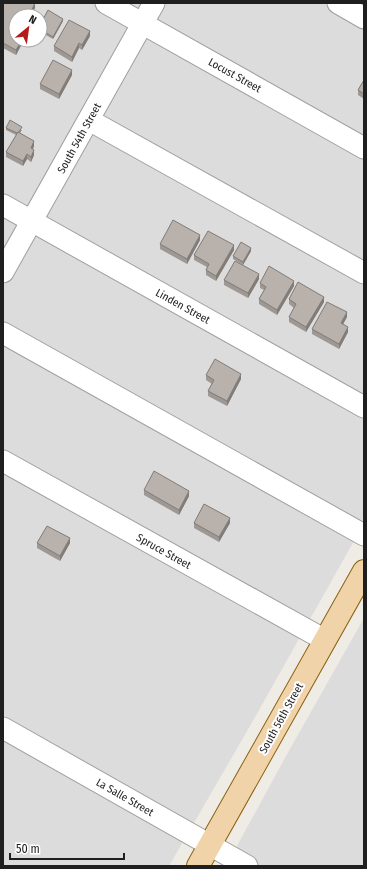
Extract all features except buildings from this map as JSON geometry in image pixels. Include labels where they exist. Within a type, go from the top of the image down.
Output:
[{"type":"main road","name":"South 56th Street","points":[[198,866],[364,571]]},
{"type":"street","name":"Locust Street","points":[[106,3],[364,148]]},
{"type":"street","name":"South 54th Street","points":[[3,272],[154,3]]},
{"type":"street","points":[[338,3],[364,18]]},
{"type":"street","points":[[89,120],[364,273]]},
{"type":"street","name":"Linden Street","points":[[3,205],[364,407]]},
{"type":"street","points":[[3,333],[364,535]]},
{"type":"street","name":"Spruce Street","points":[[3,461],[325,640]]},
{"type":"street","name":"La Salle Street","points":[[3,728],[247,866]]},
{"type":"shaded area","points":[[3,3],[364,3],[364,517],[356,531],[359,532],[169,866],[3,866]]},
{"type":"shaded area","points":[[364,618],[364,866],[226,866],[286,756]]}]
